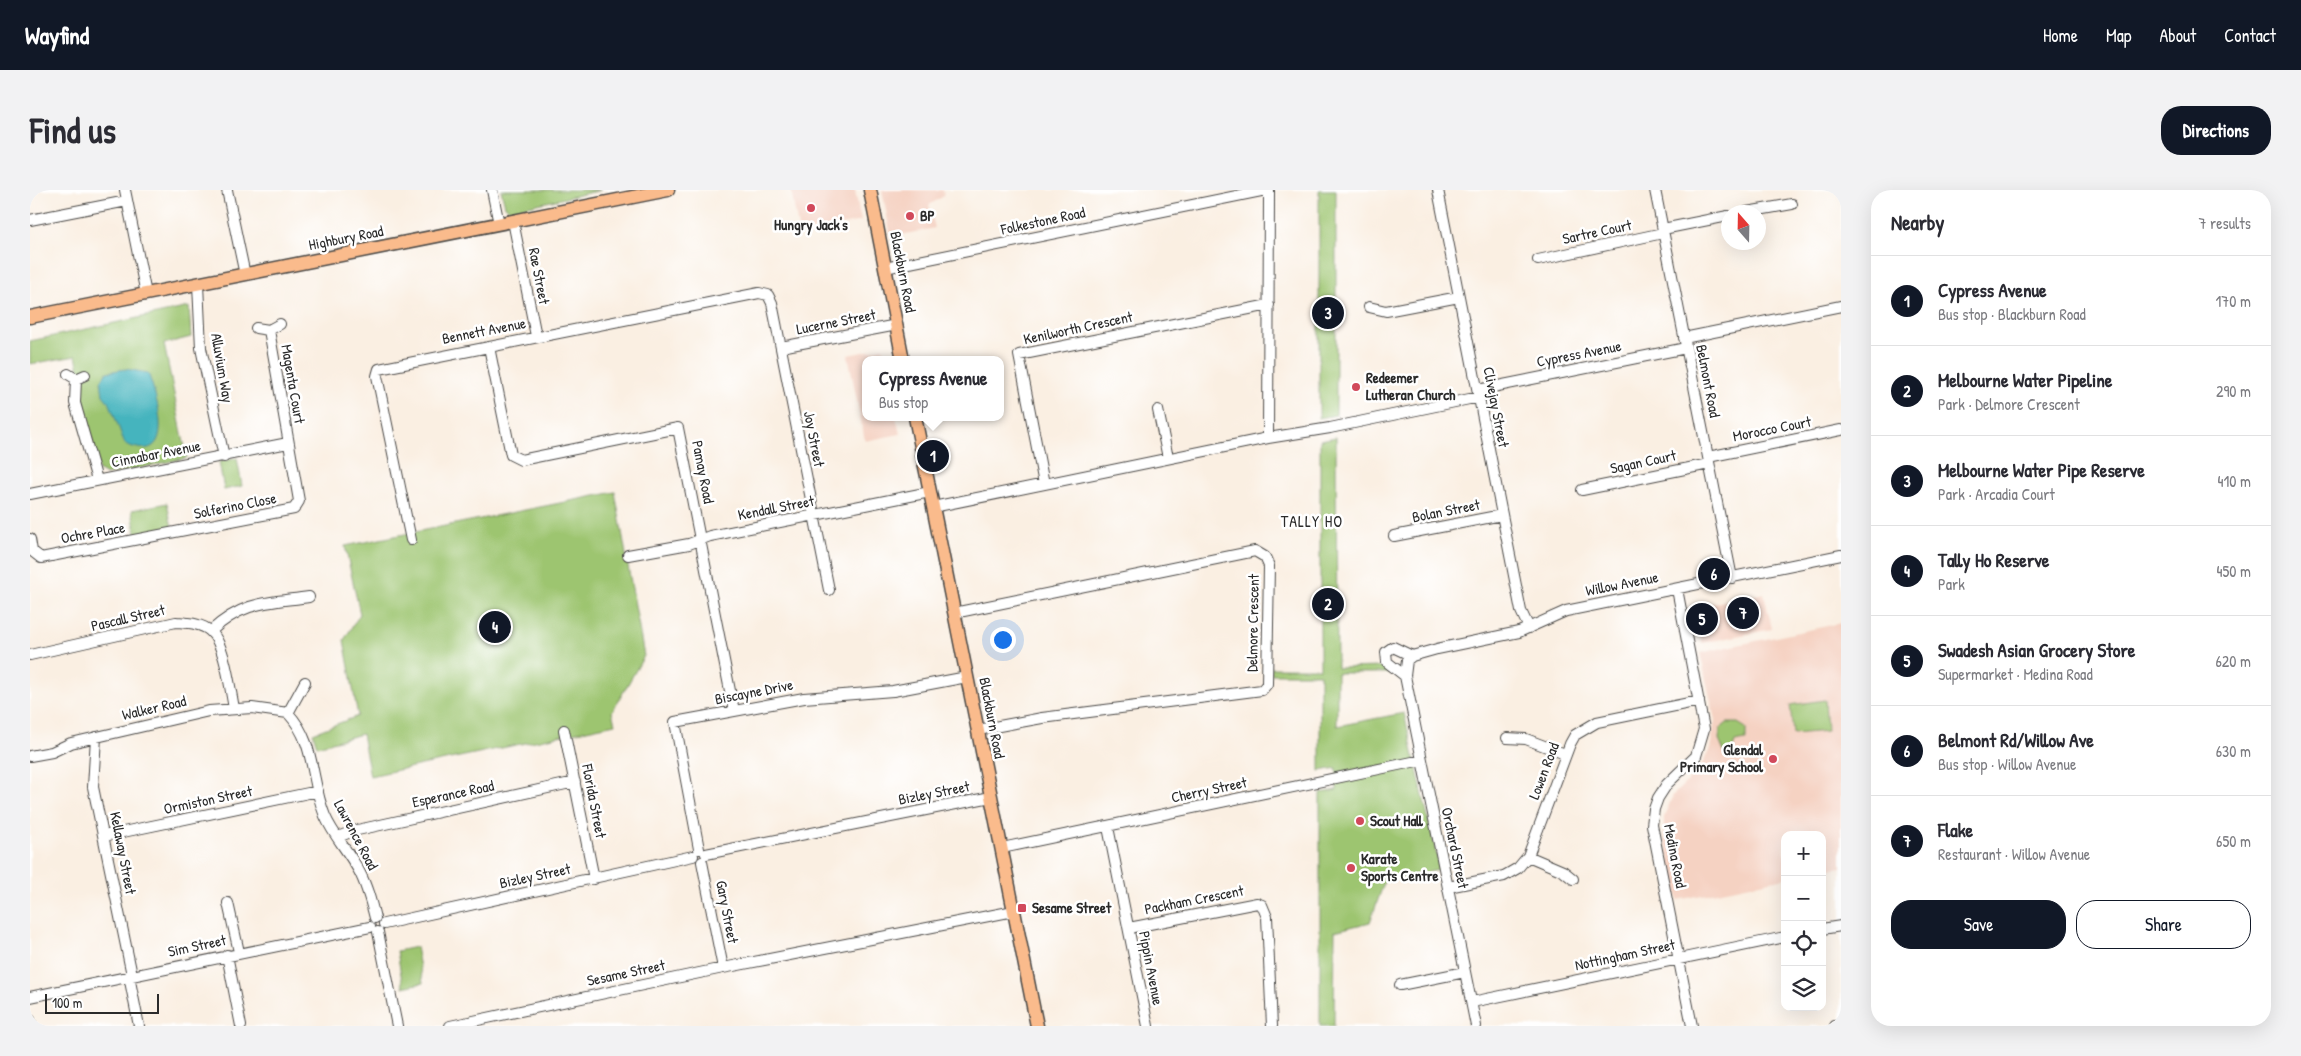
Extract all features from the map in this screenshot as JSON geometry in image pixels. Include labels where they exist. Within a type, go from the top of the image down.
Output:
[{"type":"main road","name":"Highbury Road","points":[[30,317],[668,190]]},
{"type":"main road","name":"Blackburn Road","points":[[870,192],[903,356]]},
{"type":"main road","name":"Blackburn Road","points":[[916,421],[1037,1026]]},
{"type":"street","points":[[125,190],[146,294]]},
{"type":"street","points":[[228,190],[245,275]]},
{"type":"street","points":[[492,190],[499,224]]},
{"type":"street","name":"Folkestone Road","points":[[885,268],[1268,190],[1268,438]]},
{"type":"street","name":"Clivejay Street","points":[[1438,190],[1521,611],[1528,628]]},
{"type":"street","name":"Belmont Road","points":[[1655,190],[1732,578]]},
{"type":"street","points":[[30,220],[127,201]]},
{"type":"street","points":[[1766,209],[1792,204]]},
{"type":"street","name":"Sartre Court","points":[[1538,260],[1721,218]]},
{"type":"street","name":"Rae Street","points":[[513,221],[536,336]]},
{"type":"street","name":"Alluvium Way","points":[[198,284],[202,348],[224,457]]},
{"type":"street","name":"Bennett Avenue","points":[[411,540],[377,376],[379,368],[759,293],[768,295]]},
{"type":"street","name":"Joy Street","points":[[768,295],[772,303],[829,590]]},
{"type":"street","points":[[1370,307],[1386,311],[1459,297]]},
{"type":"street","name":"Kenilworth Crescent","points":[[1044,484],[1019,355],[1269,305]]},
{"type":"street","name":"Cypress Avenue","points":[[933,507],[1268,438],[1330,428],[1841,306]]},
{"type":"street","name":"Magenta Court","points":[[256,328],[269,330],[280,324]]},
{"type":"street","name":"Lucerne Street","points":[[781,347],[897,326]]},
{"type":"street","name":"Magenta Court","points":[[269,330],[288,444]]},
{"type":"street","name":"Pamay Road","points":[[489,347],[511,455],[522,460],[678,428],[734,711]]},
{"type":"street","points":[[76,376],[75,403],[97,480]]},
{"type":"street","points":[[1158,410],[1168,458]]},
{"type":"street","name":"Morocco Court","points":[[1709,460],[1841,430]]},
{"type":"street","name":"Cinnabar Avenue","points":[[30,494],[288,444]]},
{"type":"street","name":"Solferino Close","points":[[145,539],[294,509],[299,501],[288,444]]},
{"type":"street","name":"Sagan Court","points":[[1582,490],[1709,460]]},
{"type":"street","name":"Kendall Street","points":[[628,555],[930,492]]},
{"type":"street","name":"Bolan Street","points":[[1394,536],[1502,515]]},
{"type":"street","name":"Ochre Place","points":[[30,539],[32,551],[41,558],[145,539]]},
{"type":"street","name":"Delmore Crescent","points":[[954,613],[1256,551],[1265,557],[1269,566],[1267,684],[1262,690],[1042,718],[978,730]]},
{"type":"street","name":"Willow Avenue","points":[[1412,656],[1528,628],[1566,611],[1841,555]]},
{"type":"street","name":"Medina Road","points":[[1677,589],[1704,729],[1700,748],[1689,764],[1667,784],[1658,798],[1652,825],[1692,1026]]},
{"type":"street","points":[[234,708],[221,649],[211,631],[230,614],[250,606],[308,596]]},
{"type":"street","name":"Pascall Street","points":[[30,655],[176,622],[197,624],[211,631]]},
{"type":"street","points":[[1393,646],[1412,656],[1407,660],[1405,676],[1387,662],[1386,652],[1393,646]]},
{"type":"street","name":"Orchard Street","points":[[1405,676],[1476,1026]]},
{"type":"street","name":"Biscayne Drive","points":[[700,855],[676,722],[804,698],[893,691],[967,677]]},
{"type":"street","points":[[288,713],[305,682]]},
{"type":"street","name":"Lowen Road","points":[[1448,886],[1504,876],[1518,868],[1528,856],[1565,754],[1575,735],[1597,722],[1699,701]]},
{"type":"street","name":"Walker Road","points":[[30,756],[52,752],[71,743],[208,711],[234,708],[270,709],[288,713]]},
{"type":"street","name":"Lawrence Road","points":[[288,713],[300,726],[307,742],[325,816],[359,872],[370,897],[397,1026]]},
{"type":"street","name":"Florida Street","points":[[564,730],[594,878]]},
{"type":"street","name":"Kellaway Street","points":[[96,737],[94,787],[139,1026]]},
{"type":"street","points":[[1507,738],[1526,739],[1565,754]]},
{"type":"street","name":"Cherry Street","points":[[1002,848],[1422,760]]},
{"type":"street","name":"Esperance Road","points":[[338,838],[353,831],[575,782]]},
{"type":"street","name":"Ormiston Street","points":[[104,836],[318,791]]},
{"type":"street","name":"Bizley Street","points":[[377,925],[700,855],[991,797]]},
{"type":"street","name":"Pippin Avenue","points":[[1108,827],[1148,1026]]},
{"type":"street","name":"Gary Street","points":[[700,855],[722,968]]},
{"type":"street","points":[[1528,856],[1563,871],[1573,879]]},
{"type":"street","points":[[228,903],[239,952]]},
{"type":"street","name":"Packham Crescent","points":[[1128,928],[1257,903],[1262,905],[1267,917],[1272,1026]]},
{"type":"street","name":"Sesame Street","points":[[450,1026],[722,968],[1014,911]]},
{"type":"street","name":"Sim Street","points":[[31,994],[130,976],[377,925]]},
{"type":"street","points":[[1826,929],[1841,926]]},
{"type":"street","name":"Nottingham Street","points":[[1472,1002],[1781,938]]},
{"type":"street","points":[[227,955],[241,1026]]},
{"type":"street","points":[[1400,985],[1465,972]]},
{"type":"street","points":[[30,1020],[31,1026]]},
{"type":"street","points":[[1835,1026],[1841,1025]]},
{"type":"shaded area","points":[[791,190],[855,190],[861,221],[799,233]]},
{"type":"shaded area","name":"BP","points":[[882,190],[943,190],[944,196],[929,205],[935,228],[891,237]]},
{"type":"shaded area","points":[[883,348],[884,356],[862,356],[862,421],[897,421],[900,434],[865,441],[848,355]]},
{"type":"shaded area","points":[[1764,593],[1772,629],[1702,643],[1695,607]]},
{"type":"shaded area","name":"Glendal Primary School","points":[[1841,623],[1841,867],[1826,870],[1826,831],[1781,831],[1781,879],[1678,900],[1664,836],[1664,817],[1673,795],[1699,770],[1710,749],[1715,720],[1700,653]]},
{"type":"green space","points":[[501,190],[602,190],[510,210],[505,206]]},
{"type":"green space","points":[[1319,190],[1336,190],[1336,415],[1319,418]]},
{"type":"green space","points":[[189,307],[191,337],[164,344],[187,458],[106,475],[99,471],[93,450],[94,446],[86,423],[81,401],[81,379],[76,356],[30,364],[30,341]]},
{"type":"green space","points":[[1336,437],[1337,668],[1384,667],[1389,673],[1337,673],[1337,726],[1404,713],[1440,870],[1385,880],[1370,922],[1335,931],[1334,1026],[1320,1026],[1320,793],[1337,790],[1337,768],[1320,771],[1320,674],[1271,674],[1271,668],[1320,668],[1320,440]]},
{"type":"green space","points":[[237,458],[242,486],[224,490],[219,462]]},
{"type":"green space","points":[[615,492],[644,656],[612,712],[615,724],[370,776],[362,734],[317,746],[313,733],[358,716],[344,640],[360,614],[345,546]]},
{"type":"green space","points":[[167,503],[172,528],[136,535],[132,510]]},
{"type":"green space","points":[[1825,700],[1827,731],[1793,734],[1790,705]]},
{"type":"green space","points":[[1727,723],[1738,723],[1746,728],[1746,740],[1735,742],[1732,751],[1724,752],[1719,740],[1720,729]]},
{"type":"green space","points":[[416,947],[423,983],[403,987],[397,951]]},
{"type":"water","points":[[126,369],[148,373],[152,384],[159,412],[160,426],[158,438],[153,446],[142,449],[125,444],[110,404],[103,395],[101,381],[107,372]]},
{"type":"place","name":"Hungry Jack's","points":[[811,208]]},
{"type":"place","name":"BP","points":[[910,216]]},
{"type":"place","name":"Melbourne Water Pipe Reserve","points":[[1328,313]]},
{"type":"place","name":"Redeemer Lutheran Church","points":[[1356,387]]},
{"type":"place","name":"Cypress Avenue","points":[[933,456]]},
{"type":"place","name":"Belmont Rd/Willow Ave","points":[[1714,574]]},
{"type":"place","name":"Melbourne Water Pipeline","points":[[1328,604]]},
{"type":"place","name":"Flake","points":[[1743,613]]},
{"type":"place","name":"Swadesh Asian Grocery Store","points":[[1702,619]]},
{"type":"place","name":"Tally Ho Reserve","points":[[495,627]]},
{"type":"place","name":"Glendal Primary School","points":[[1773,759]]},
{"type":"place","name":"Scout Hall","points":[[1360,821]]},
{"type":"place","name":"Karate Sports Centre","points":[[1351,868]]},
{"type":"place","name":"Sesame Street","points":[[1022,908]]},
{"type":"district","name":"TALLY HO","points":[[1312,521]]}]
